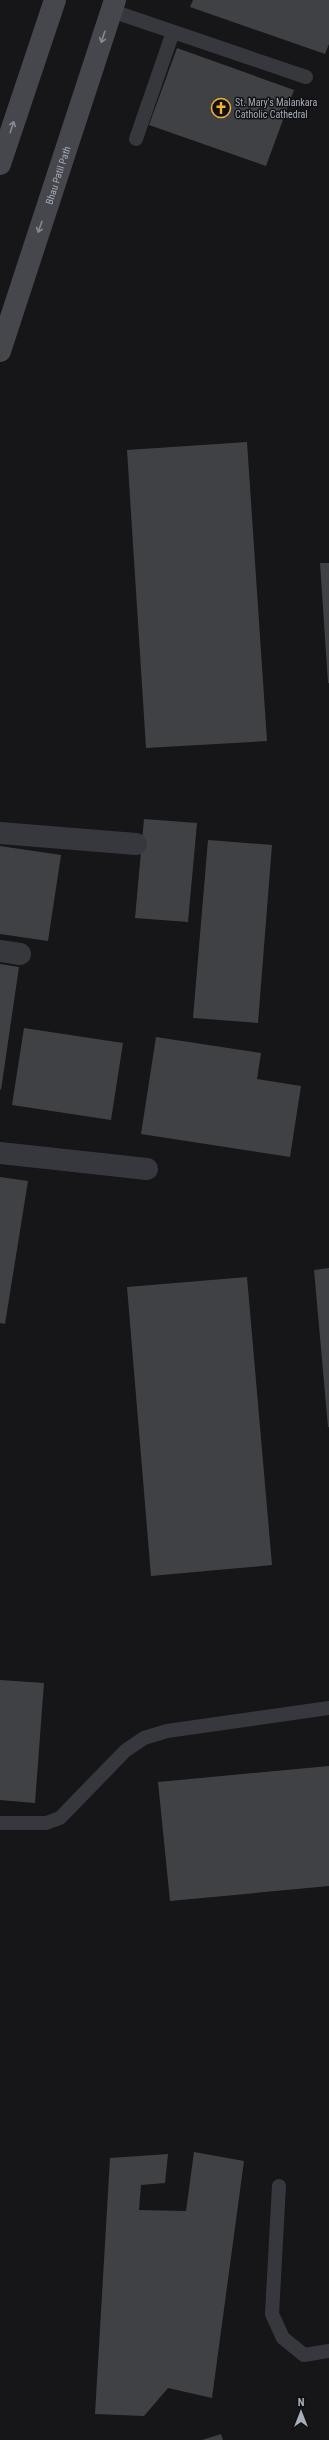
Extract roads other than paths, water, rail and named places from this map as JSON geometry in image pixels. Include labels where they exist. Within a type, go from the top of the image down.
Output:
[{"type":"main road","points":[[0,164],[55,0]]},
{"type":"main road","name":"Bhau Patil Path","points":[[0,351],[114,6]]},
{"type":"street","points":[[0,833],[136,844]]},
{"type":"street","points":[[0,1153],[147,1169]]},
{"type":"lane","points":[[114,6],[173,32],[306,77]]},
{"type":"lane","points":[[136,139],[173,32]]},
{"type":"lane","points":[[0,1823],[46,1823],[60,1818],[125,1751],[144,1738],[167,1731],[329,1708]]},
{"type":"lane","points":[[279,2186],[272,2314],[283,2338],[304,2355],[329,2351]]},
{"type":"place","name":"St. Mary's Malankara Catholic Cathedral","points":[[221,108]]}]
